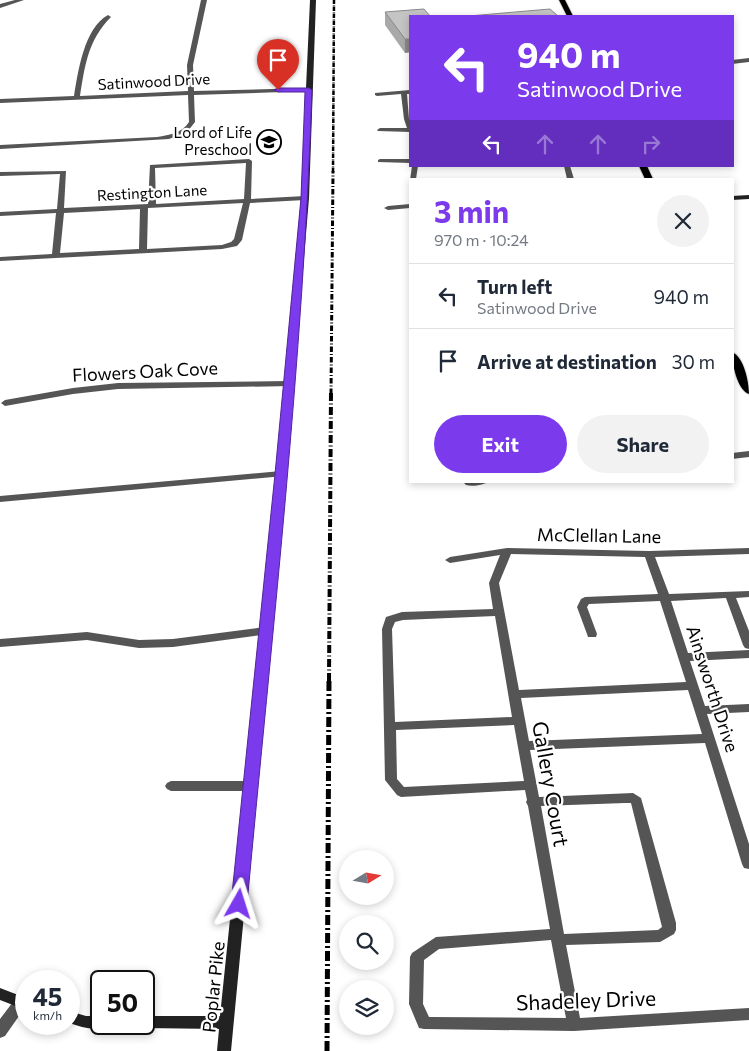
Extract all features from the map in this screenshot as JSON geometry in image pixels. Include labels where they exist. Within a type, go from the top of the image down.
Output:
[{"type":"main road","name":"Poplar Pike","points":[[224,1051],[281,474],[305,198],[313,0]]},
{"type":"main road","points":[[562,0],[570,15]]},
{"type":"main road","points":[[734,198],[749,197]]},
{"type":"main road","points":[[734,359],[749,391]]},
{"type":"main road","points":[[0,994],[15,1000]]},
{"type":"main road","points":[[155,1022],[227,1023]]},
{"type":"street","points":[[0,6],[21,0]]},
{"type":"street","points":[[0,147],[152,139],[183,132],[190,127],[192,122],[190,59],[204,0]]},
{"type":"street","points":[[77,98],[85,57],[98,26],[108,17]]},
{"type":"street","points":[[734,55],[746,60]]},
{"type":"street","name":"Satinwood Drive","points":[[0,101],[309,90]]},
{"type":"street","points":[[377,94],[407,92],[407,119],[409,126]]},
{"type":"street","points":[[380,130],[409,129]]},
{"type":"street","points":[[0,259],[56,256],[144,251],[229,246],[238,240],[240,234],[247,202],[249,161],[152,166],[144,251]]},
{"type":"street","points":[[380,161],[409,161]]},
{"type":"street","points":[[0,174],[64,172],[56,256]]},
{"type":"street","name":"Restington Lane","points":[[0,214],[305,198]]},
{"type":"street","points":[[388,208],[409,206]]},
{"type":"street","name":"Flowers Oak Cove","points":[[5,403],[73,391],[118,386],[288,384]]},
{"type":"street","points":[[734,456],[749,454]]},
{"type":"street","points":[[0,499],[281,474]]},
{"type":"street","name":"McClellan Lane","points":[[450,560],[506,551],[649,554],[749,551]]},
{"type":"street","name":"Gallery Court","points":[[506,551],[494,583],[515,694],[532,802],[574,1025]]},
{"type":"street","name":"Ainsworth Drive","points":[[649,554],[709,738],[745,840],[749,864]]},
{"type":"street","points":[[592,634],[582,607],[585,601],[664,596],[749,594]]},
{"type":"street","points":[[730,595],[749,645]]},
{"type":"street","points":[[500,612],[402,616],[390,620],[387,629],[391,780],[401,792],[530,785]]},
{"type":"street","points":[[0,643],[87,636],[139,644],[173,643],[264,631]]},
{"type":"street","points":[[683,657],[749,654]]},
{"type":"street","points":[[515,694],[692,686]]},
{"type":"street","points":[[700,710],[749,708]]},
{"type":"street","points":[[390,726],[519,720]]},
{"type":"street","points":[[524,746],[709,738]]},
{"type":"street","points":[[171,786],[251,786]]},
{"type":"street","points":[[532,802],[625,798],[633,798],[637,801],[669,923],[669,930],[660,936],[557,937]]},
{"type":"street","name":"Shadeley Drive","points":[[557,937],[436,943],[417,957],[416,1004],[424,1023],[574,1025],[749,1014]]},
{"type":"street","points":[[0,1031],[15,1014]]},
{"type":"building","points":[[424,9],[429,15],[409,15],[409,39],[405,39],[385,12]]},
{"type":"building","points":[[550,9],[557,15],[481,15]]},
{"type":"railway","points":[[333,172],[334,0]]},
{"type":"railway","points":[[331,394],[333,171]]},
{"type":"railway","points":[[329,681],[331,392]]},
{"type":"railway","points":[[327,1051],[329,679]]},
{"type":"place","name":"Lord of Life Preschool","points":[[269,142]]},
{"type":"route","points":[[239,904],[264,631],[281,474],[305,198],[309,90],[278,90]]}]
